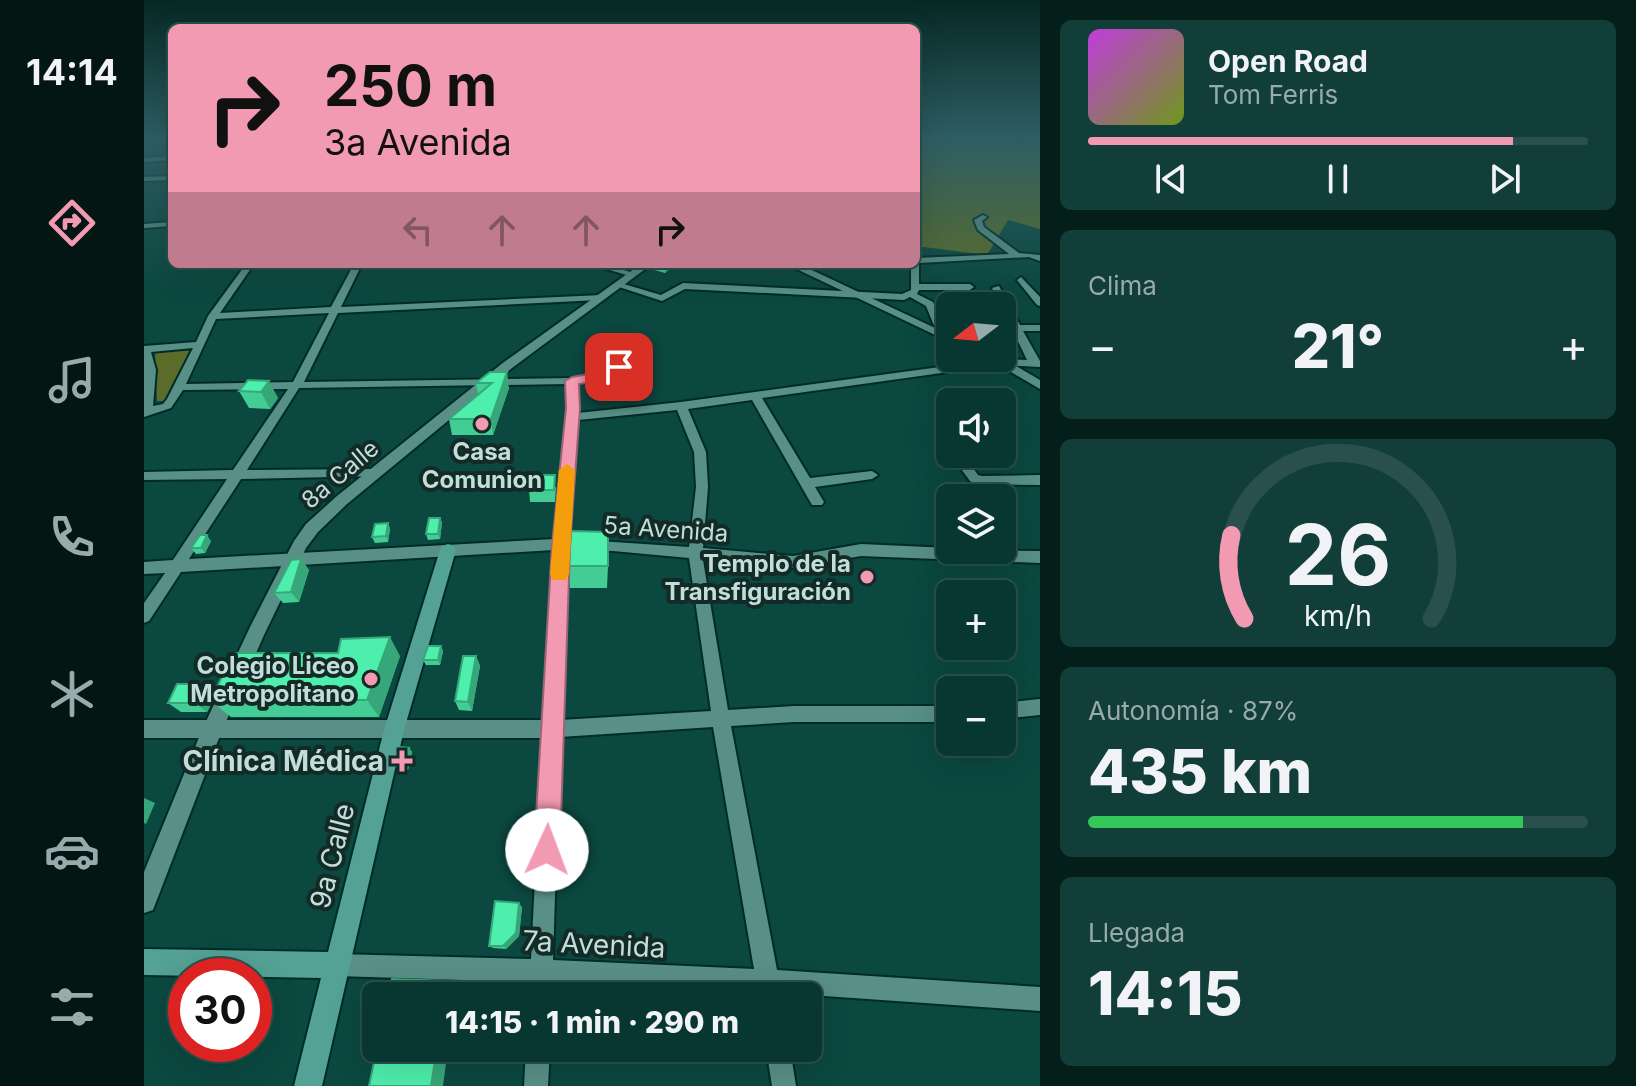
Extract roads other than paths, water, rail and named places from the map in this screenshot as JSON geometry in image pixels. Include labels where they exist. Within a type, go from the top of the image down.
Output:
[{"type":"main road","name":"9a Calle","points":[[308,1086],[394,730],[448,550]]},
{"type":"main road","name":"7a Avenida","points":[[144,962],[337,965]]},
{"type":"street","points":[[983,217],[978,220],[981,228],[1016,255]]},
{"type":"street","points":[[144,226],[168,224]]},
{"type":"street","points":[[920,262],[1016,255],[1038,257]]},
{"type":"street","points":[[201,344],[145,350],[150,383],[145,411],[167,406],[201,344],[213,316],[247,268]]},
{"type":"street","points":[[144,616],[300,379],[356,268]]},
{"type":"street","points":[[610,268],[633,274]]},
{"type":"street","name":"8a Calle","points":[[144,901],[212,730],[300,545],[325,514],[375,473],[488,382],[641,268]]},
{"type":"street","points":[[800,268],[936,330]]},
{"type":"street","points":[[811,268],[936,330]]},
{"type":"street","points":[[914,291],[915,268]]},
{"type":"street","points":[[1021,280],[1040,303]]},
{"type":"street","points":[[617,285],[662,298],[683,286],[874,297],[970,287]]},
{"type":"street","points":[[996,288],[1037,363]]},
{"type":"street","points":[[914,291],[930,304],[936,317]]},
{"type":"street","points":[[213,316],[599,297]]},
{"type":"street","points":[[1019,328],[1040,328]]},
{"type":"street","points":[[179,387],[572,381],[617,374],[619,367],[644,353]]},
{"type":"street","points":[[1016,361],[1037,363]]},
{"type":"street","points":[[572,417],[681,406],[936,368]]},
{"type":"street","points":[[1016,371],[1040,385]]},
{"type":"street","points":[[542,982],[551,729],[572,381]]},
{"type":"street","points":[[755,395],[817,502]]},
{"type":"street","points":[[681,406],[696,437],[702,467],[700,522],[695,553],[710,658],[768,982]]},
{"type":"street","points":[[966,468],[974,478],[981,481],[1040,481]]},
{"type":"street","points":[[144,476],[375,473]]},
{"type":"street","points":[[806,483],[872,475]]},
{"type":"street","name":"5a Avenida","points":[[144,568],[561,545],[793,562],[861,550],[1040,557]]},
{"type":"street","points":[[1016,710],[1040,707]]},
{"type":"street","points":[[144,729],[551,729],[794,714],[936,714]]},
{"type":"street","name":"7a Avenida","points":[[337,965],[543,970],[686,982]]},
{"type":"street","name":"7a Avenida","points":[[822,989],[907,988],[1040,999]]},
{"type":"street","points":[[536,1086],[537,1062]]},
{"type":"street","points":[[780,1062],[784,1086]]},
{"type":"place","name":"Casa Comunion","points":[[482,424]]},
{"type":"place","name":"Templo de la Transfiguración","points":[[867,577]]},
{"type":"place","name":"Colegio Liceo Metropolitano","points":[[371,679]]},
{"type":"place","name":"Clínica Médica","points":[[402,761]]}]
